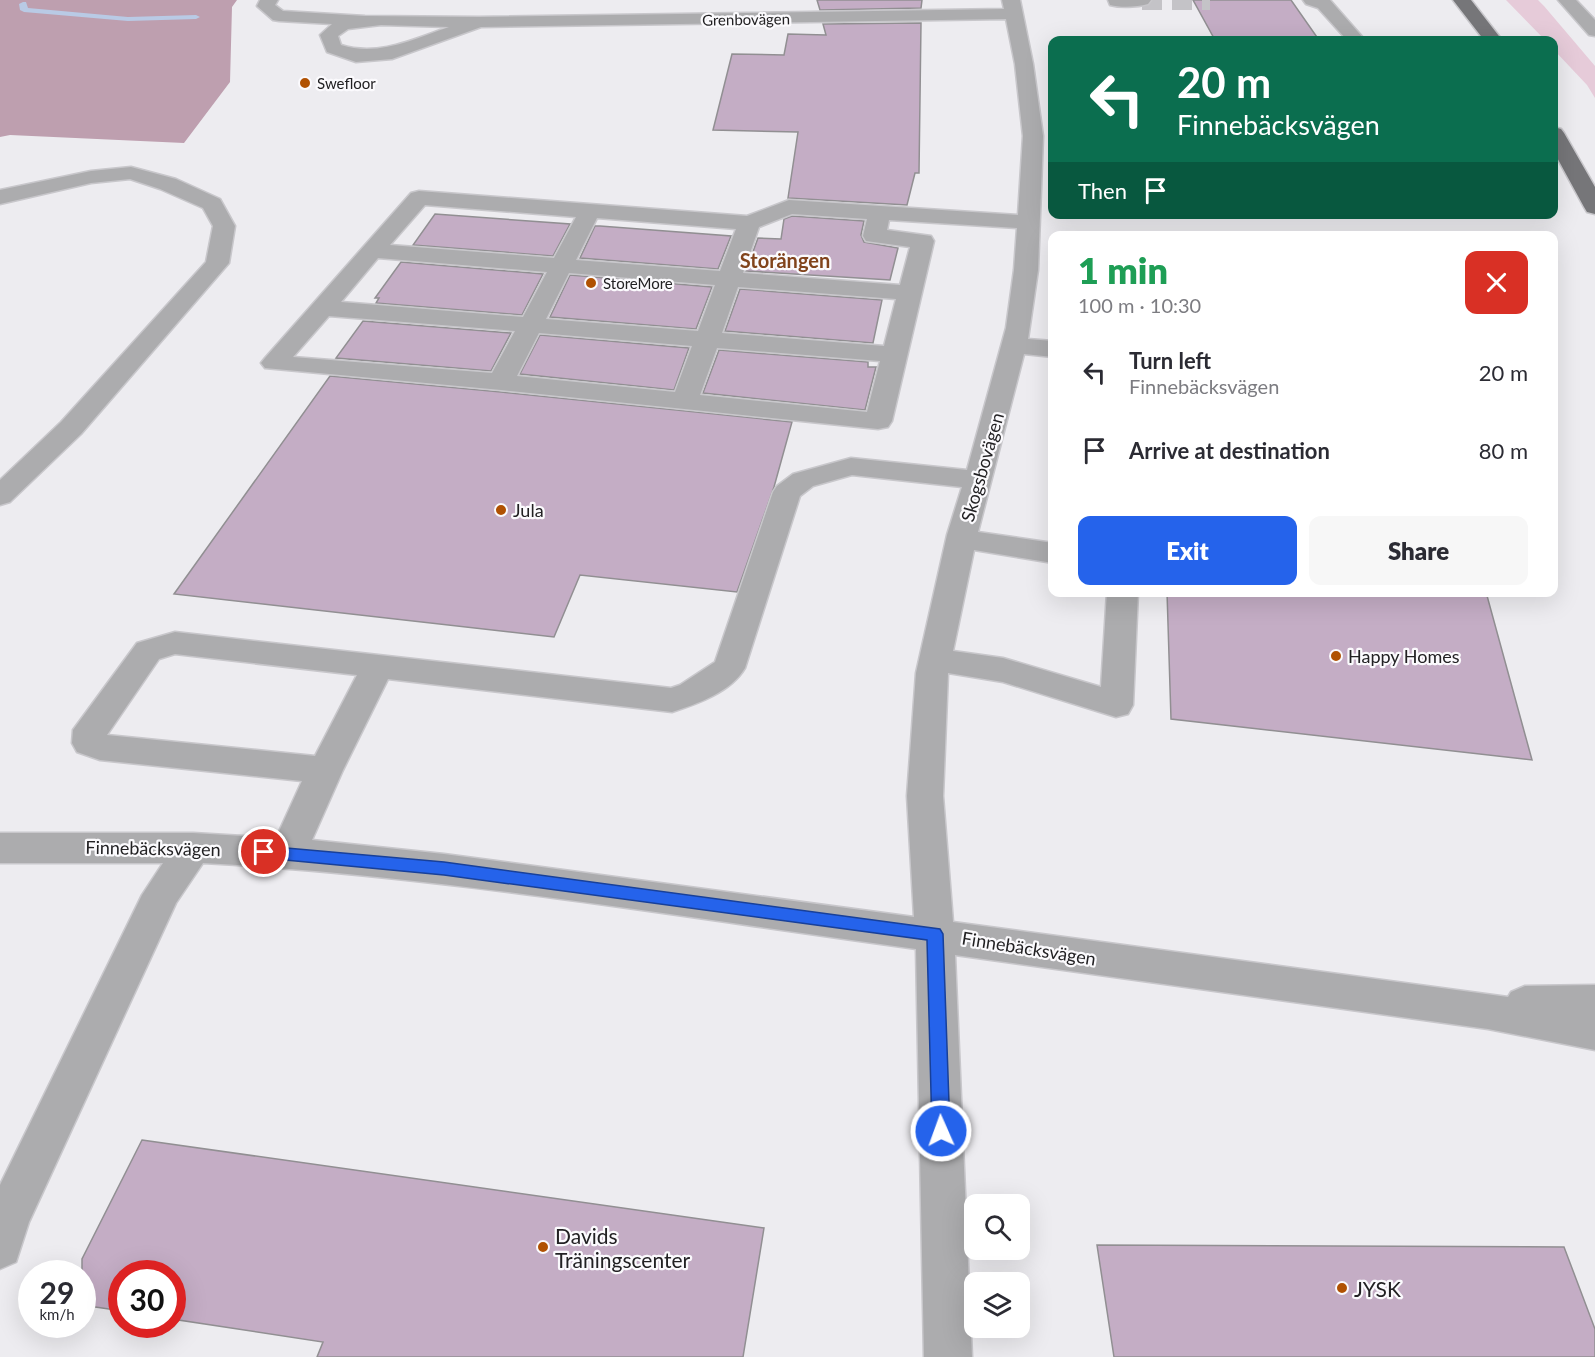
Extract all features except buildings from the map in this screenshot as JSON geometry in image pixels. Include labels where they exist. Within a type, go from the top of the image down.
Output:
[{"type":"main road","points":[[1462,0],[1491,36]]},
{"type":"main road","points":[[1558,140],[1595,207]]},
{"type":"street","points":[[268,0],[266,6],[279,16],[326,20],[381,20]]},
{"type":"street","points":[[789,0],[791,18]]},
{"type":"street","points":[[1116,1],[1142,0]]},
{"type":"street","points":[[1312,0],[1324,4],[1352,36]]},
{"type":"street","points":[[1567,0],[1595,31]]},
{"type":"street","name":"Grenbovägen","points":[[479,22],[392,53],[356,56],[333,48],[329,35],[343,24],[381,20],[479,22],[791,18],[1012,7]]},
{"type":"street","name":"Skogsbovägen","points":[[948,1357],[935,934],[925,796],[935,660],[962,539],[1014,345],[1026,270],[1033,136],[1024,64],[1012,7]]},
{"type":"street","points":[[0,197],[91,177],[131,173],[168,183],[212,204],[224,226],[217,263],[71,428],[0,496]]},
{"type":"street","points":[[879,214],[874,236],[923,241],[878,421],[501,382],[274,363],[419,198],[749,224],[789,207],[1029,222]]},
{"type":"street","points":[[501,382],[590,211]]},
{"type":"street","points":[[685,401],[749,224]]},
{"type":"street","points":[[373,251],[910,293]]},
{"type":"street","points":[[323,308],[895,355]]},
{"type":"street","points":[[1014,345],[1048,348]]},
{"type":"street","points":[[326,770],[100,747],[89,742],[90,730],[148,651],[175,643],[379,664],[672,700],[692,693],[729,668],[788,492],[803,480],[851,466],[978,480]]},
{"type":"street","points":[[962,539],[1048,552]]},
{"type":"street","points":[[935,660],[1003,670],[1058,685],[1116,705],[1123,597]]},
{"type":"street","points":[[288,853],[379,664]]},
{"type":"street","name":"Finnebäcksvägen","points":[[0,848],[192,848],[288,853],[444,869],[1448,1005],[1595,1032]]},
{"type":"street","points":[[0,1246],[7,1219],[162,895],[192,848]]},
{"type":"street","name":"Finnebäcksvägen","points":[[1448,1005],[1595,1003]]},
{"type":"shaded area","points":[[0,0],[237,0],[232,7],[230,82],[184,143],[10,135],[0,137]]},
{"type":"shaded area","points":[[1506,0],[1538,0],[1544,6],[1595,66],[1595,98],[1587,85],[1558,54],[1558,36],[1541,36]]},
{"type":"waterway","points":[[23,4],[24,10],[128,19],[196,17]]},
{"type":"tunnel","points":[[1142,0],[1210,0]]},
{"type":"place","name":"Swefloor","points":[[305,83]]},
{"type":"place","name":"StoreMore","points":[[591,283]]},
{"type":"place","name":"Jula","points":[[501,510]]},
{"type":"place","name":"Happy Homes","points":[[1336,656]]},
{"type":"place","name":"Davids Träningscenter","points":[[543,1247]]},
{"type":"place","name":"JYSK","points":[[1342,1288]]},
{"type":"district","name":"Storängen","points":[[785,260]]},
{"type":"route","points":[[264,852],[307,854],[444,869],[935,934],[941,1131]]}]
